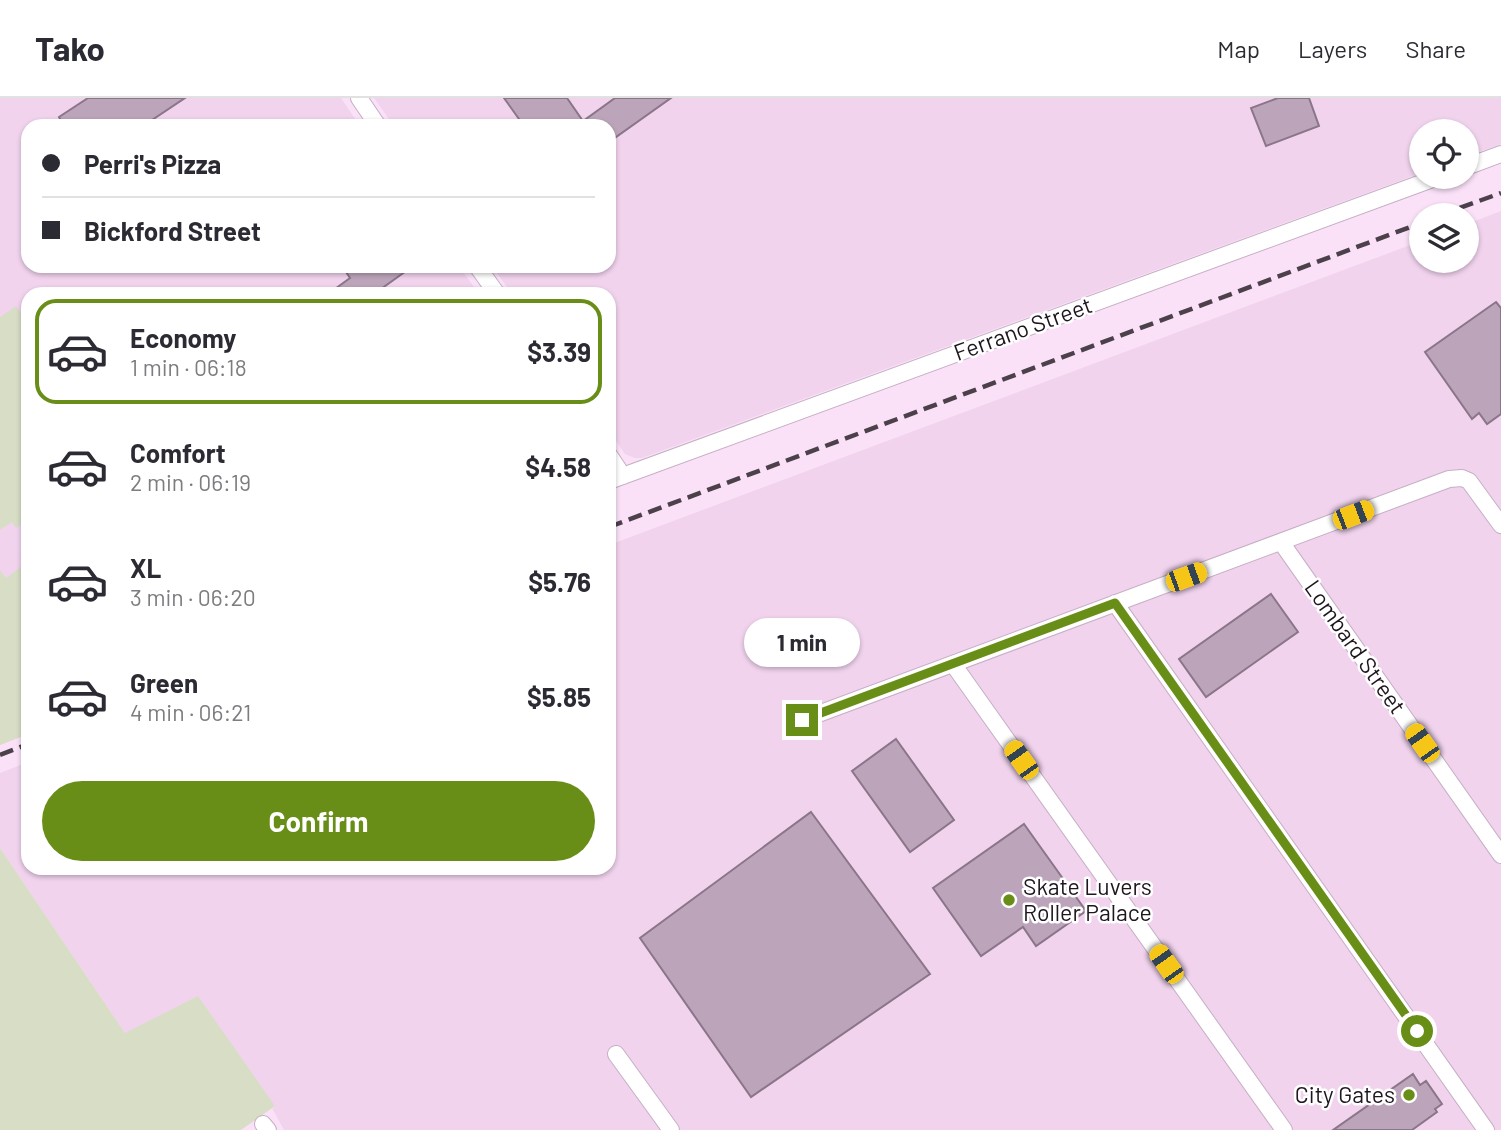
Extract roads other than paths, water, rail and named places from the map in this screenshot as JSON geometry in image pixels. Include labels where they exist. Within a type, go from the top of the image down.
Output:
[{"type":"street","points":[[359,98],[373,119]]},
{"type":"street","points":[[1479,162],[1501,154]]},
{"type":"street","name":"Ferrano Street","points":[[616,478],[1409,188]]},
{"type":"street","points":[[802,720],[1449,479],[1462,478],[1473,485],[1501,524]]},
{"type":"street","name":"Lombard Street","points":[[1281,542],[1501,855]]},
{"type":"street","points":[[1115,603],[1486,1130]]},
{"type":"street","points":[[953,664],[1284,1130]]},
{"type":"street","points":[[616,1054],[671,1130]]},
{"type":"railway","points":[[1473,203],[1501,193]]},
{"type":"railway","points":[[616,524],[1409,227]]},
{"type":"railway","points":[[0,755],[21,747]]},
{"type":"place","name":"Skate Luvers Roller Palace","points":[[1009,900]]},
{"type":"place","name":"City Gates","points":[[1409,1095]]}]
